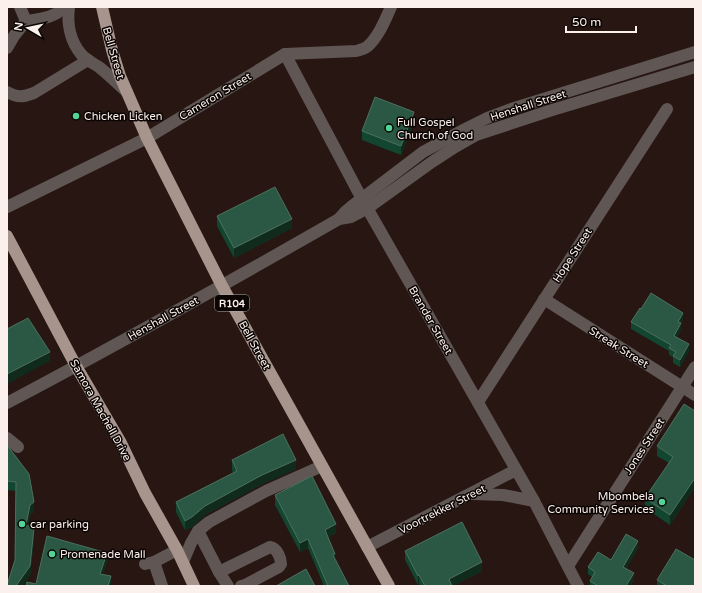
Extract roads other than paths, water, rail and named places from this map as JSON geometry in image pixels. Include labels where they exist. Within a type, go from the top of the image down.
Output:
[{"type":"main road","name":"Bell Street","points":[[102,7],[120,76],[146,138],[222,286],[389,586]]},
{"type":"main road","name":"Samora Machell Drive","points":[[7,236],[76,366],[121,443],[145,493],[177,550],[194,586]]},
{"type":"street","points":[[7,48],[23,24],[20,7]]},
{"type":"street","points":[[7,30],[54,14],[62,10],[64,7]]},
{"type":"street","points":[[69,7],[68,18],[73,40],[82,55],[99,67],[127,92]]},
{"type":"street","name":"Cameron Street","points":[[7,208],[146,138],[285,54],[356,51],[367,47],[381,28],[391,7]]},
{"type":"street","name":"Henshall Street","points":[[365,204],[376,188],[423,152],[487,118],[511,109],[695,52]]},
{"type":"street","name":"Brander Street","points":[[285,54],[365,204],[534,501],[578,586]]},
{"type":"street","points":[[7,92],[15,96],[24,96],[34,92],[88,60]]},
{"type":"street","name":"Henshall Street","points":[[7,403],[222,286],[339,219],[351,217],[365,204],[476,135],[549,111],[695,68]]},
{"type":"street","name":"Hope Street","points":[[478,402],[667,109]]},
{"type":"street","name":"Streak Street","points":[[544,299],[695,395]]},
{"type":"street","name":"Jones Street","points":[[568,566],[695,367]]},
{"type":"street","points":[[7,438],[18,447]]},
{"type":"street","points":[[183,562],[198,531],[209,522],[266,491],[322,466]]},
{"type":"street","name":"Voortrekker Street","points":[[367,547],[516,470]]},
{"type":"street","points":[[471,494],[503,495],[534,501]]},
{"type":"street","points":[[198,531],[228,586]]},
{"type":"street","points":[[219,572],[270,547],[274,548],[279,556],[281,564],[241,586]]},
{"type":"street","points":[[162,586],[150,563],[177,550]]},
{"type":"place","name":"Chicken Licken","points":[[76,116]]},
{"type":"place","name":"Full Gospel Church of God","points":[[389,128]]},
{"type":"place","name":"Mbombela Community Services","points":[[662,502]]},
{"type":"place","name":"car parking","points":[[22,524]]},
{"type":"place","name":"Promenade Mall","points":[[52,554]]}]
